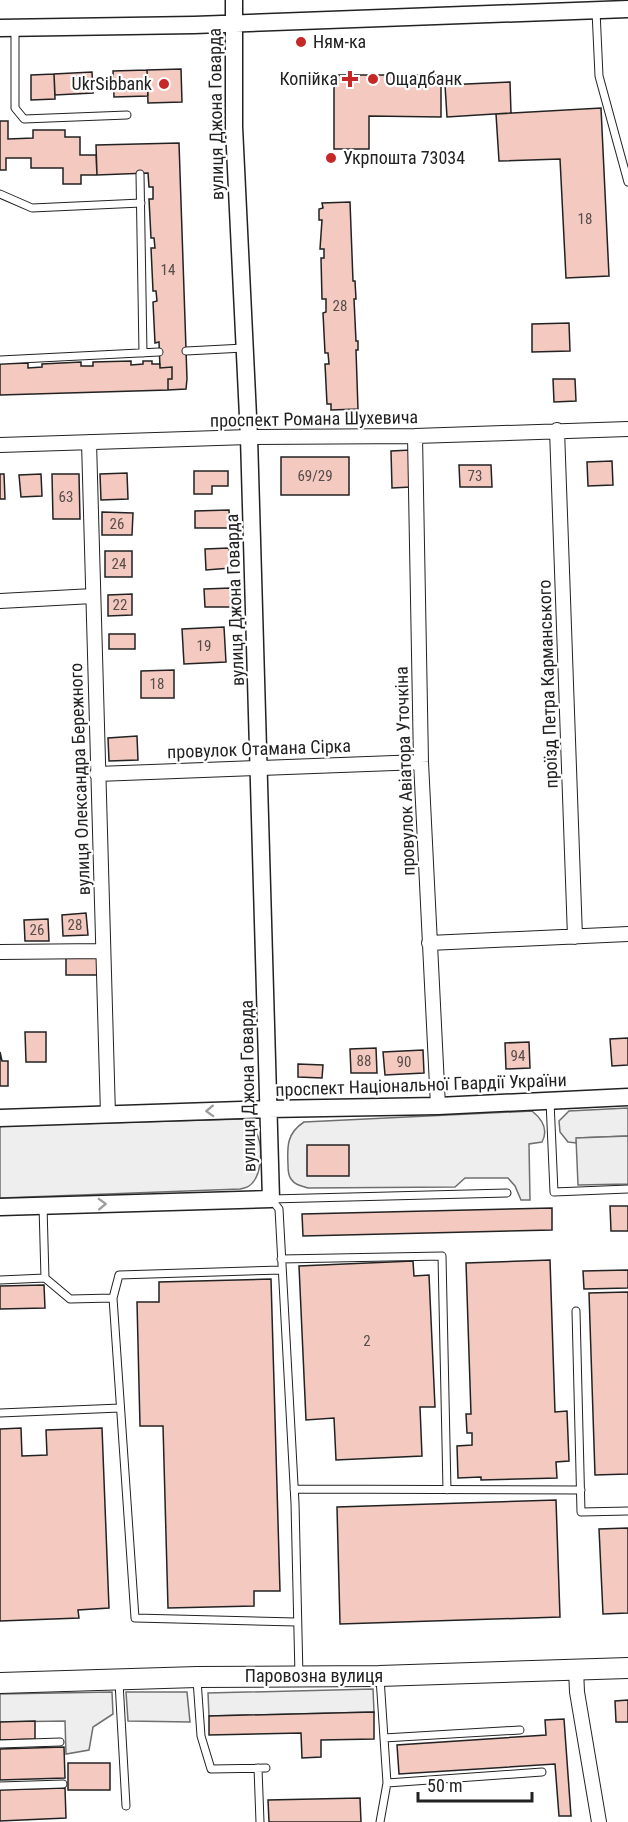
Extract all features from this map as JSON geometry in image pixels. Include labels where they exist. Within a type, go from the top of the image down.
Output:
[{"type":"main road","name":"Паровозна вулиця","points":[[0,1683],[197,1677],[379,1676],[628,1668]]},
{"type":"street","name":"вулиця Джона Говарда","points":[[234,0],[234,127],[249,437],[271,1199]]},
{"type":"street","points":[[8,28],[234,23],[628,9]]},
{"type":"street","name":"проспект Романа Шухевича","points":[[0,445],[628,429]]},
{"type":"street","name":"проїзд Петра Карманського","points":[[556,430],[574,937]]},
{"type":"street","name":"провулок Авіатора Уточкіна","points":[[415,436],[421,762],[438,1106]]},
{"type":"street","name":"вулиця Олександра Бережного","points":[[89,442],[108,1115]]},
{"type":"street","points":[[0,601],[93,596]]},
{"type":"street","name":"провулок Отамана Сірка","points":[[97,774],[421,762]]},
{"type":"street","points":[[429,943],[628,934]]},
{"type":"street","points":[[0,952],[103,951]]},
{"type":"street","name":"проспект Національної Гвардії України","points":[[0,1118],[438,1106],[628,1097]]},
{"type":"street","points":[[0,1207],[271,1199]]},
{"type":"street","points":[[576,1669],[577,1692],[599,1822]]},
{"type":"lane","points":[[596,10],[599,75],[628,182]]},
{"type":"lane","points":[[8,28],[15,108],[24,119],[127,115]]},
{"type":"lane","points":[[140,174],[143,353]]},
{"type":"lane","points":[[0,194],[32,208],[141,203]]},
{"type":"lane","points":[[186,351],[245,348]]},
{"type":"lane","points":[[0,360],[159,352]]},
{"type":"lane","points":[[550,1101],[554,1192],[628,1189]]},
{"type":"lane","points":[[271,1199],[507,1193]]},
{"type":"lane","points":[[271,1199],[279,1209],[294,1489],[299,1676]]},
{"type":"lane","points":[[43,1206],[45,1278]]},
{"type":"lane","points":[[281,1259],[442,1256],[447,1490]]},
{"type":"lane","points":[[282,1270],[119,1275],[113,1298],[135,1618],[297,1622]]},
{"type":"lane","points":[[0,1280],[45,1278],[70,1299],[113,1298]]},
{"type":"lane","points":[[576,1311],[581,1512],[628,1511]]},
{"type":"lane","points":[[0,1413],[120,1408]]},
{"type":"lane","points":[[294,1489],[581,1490]]},
{"type":"lane","points":[[379,1676],[387,1783],[380,1822]]},
{"type":"lane","points":[[197,1677],[201,1736],[211,1769],[262,1768],[260,1822]]},
{"type":"lane","points":[[118,1680],[126,1806]]},
{"type":"lane","points":[[384,1738],[520,1730]]},
{"type":"lane","points":[[0,1744],[60,1742]]},
{"type":"lane","points":[[387,1783],[542,1772]]},
{"type":"lane","points":[[0,1786],[63,1784]]},
{"type":"shaded area","points":[[628,1108],[628,1136],[577,1138],[576,1143],[568,1142],[560,1132],[559,1121],[569,1111]]},
{"type":"shaded area","points":[[532,1111],[539,1117],[545,1133],[542,1142],[529,1144],[530,1200],[521,1200],[515,1186],[508,1178],[465,1178],[455,1187],[308,1188],[294,1183],[289,1174],[289,1140],[298,1126],[304,1122]]},
{"type":"shaded area","points":[[242,1119],[255,1130],[261,1152],[257,1175],[246,1188],[0,1198],[0,1126]]},
{"type":"shaded area","points":[[628,1136],[628,1184],[578,1185],[576,1138]]},
{"type":"shaded area","points":[[373,1689],[374,1712],[209,1716],[208,1693]]},
{"type":"shaded area","points":[[112,1692],[113,1714],[93,1727],[89,1750],[66,1754],[65,1721],[0,1722],[0,1694]]},
{"type":"shaded area","points":[[126,1692],[187,1692],[190,1722],[128,1721]]},
{"type":"building","points":[[181,69],[182,102],[148,103],[147,70]]},
{"type":"building","points":[[147,70],[148,96],[114,97],[113,71]]},
{"type":"building","points":[[92,72],[93,93],[55,95],[54,74]]},
{"type":"building","points":[[54,74],[55,99],[31,100],[31,75]]},
{"type":"building","points":[[334,75],[441,75],[441,117],[369,116],[369,149],[334,149]]},
{"type":"building","points":[[510,82],[511,113],[447,117],[445,85]]},
{"type":"building","points":[[601,108],[609,276],[566,278],[560,159],[499,161],[496,114]]},
{"type":"building","points":[[0,121],[8,121],[8,139],[33,138],[33,130],[65,130],[65,137],[80,137],[80,155],[96,155],[97,175],[81,175],[81,184],[63,184],[63,168],[31,168],[31,158],[6,158],[6,170],[0,170]]},
{"type":"building","points":[[179,143],[187,379],[186,389],[168,390],[168,379],[172,379],[172,367],[160,368],[159,342],[155,343],[153,302],[157,301],[156,291],[153,291],[151,248],[155,248],[154,238],[151,238],[149,199],[153,199],[153,187],[149,187],[148,173],[97,175],[96,145]]},
{"type":"building","points":[[350,202],[353,281],[355,281],[356,299],[354,299],[356,341],[358,341],[358,350],[356,350],[358,409],[331,410],[331,404],[327,404],[325,364],[329,364],[328,353],[325,353],[323,313],[326,312],[326,299],[322,299],[321,258],[324,258],[324,249],[320,249],[322,220],[319,220],[319,209],[323,208],[322,203]]},
{"type":"building","points":[[569,323],[570,351],[532,352],[532,324]]},
{"type":"building","points":[[131,361],[131,365],[152,361],[152,364],[160,364],[160,368],[172,367],[172,379],[168,379],[168,390],[0,395],[0,364],[28,363],[28,368],[42,367],[42,364],[81,362],[81,366],[93,366],[93,362]]},
{"type":"building","points":[[553,379],[575,379],[576,401],[554,402]]},
{"type":"building","points":[[411,450],[411,487],[392,488],[391,451]]},
{"type":"building","points":[[281,457],[349,457],[349,495],[281,495]]},
{"type":"building","points":[[612,461],[613,485],[588,486],[587,462]]},
{"type":"building","points":[[459,465],[491,465],[492,487],[460,487]]},
{"type":"building","points":[[194,471],[228,471],[228,486],[212,486],[212,494],[194,494]]},
{"type":"building","points":[[127,473],[128,499],[101,500],[100,474]]},
{"type":"building","points":[[0,474],[4,474],[5,499],[0,499]]},
{"type":"building","points":[[41,474],[42,496],[21,497],[19,475]]},
{"type":"building","points":[[52,474],[79,474],[80,519],[53,519]]},
{"type":"building","points":[[229,510],[230,528],[195,528],[195,511]]},
{"type":"building","points":[[102,512],[133,513],[132,535],[102,535]]},
{"type":"building","points":[[229,548],[231,568],[206,570],[205,549]]},
{"type":"building","points":[[105,551],[132,551],[132,577],[105,577]]},
{"type":"building","points":[[231,588],[232,607],[205,607],[204,589]]},
{"type":"building","points":[[132,594],[132,615],[108,616],[108,595]]},
{"type":"building","points":[[224,627],[226,662],[184,664],[182,629]]},
{"type":"building","points":[[109,634],[135,634],[135,649],[109,649]]},
{"type":"building","points":[[174,670],[174,698],[141,698],[141,671]]},
{"type":"building","points":[[137,736],[138,760],[109,761],[108,738]]},
{"type":"building","points":[[86,913],[88,935],[63,936],[62,915]]},
{"type":"building","points":[[48,919],[49,941],[25,941],[24,920]]},
{"type":"building","points":[[66,957],[97,957],[97,975],[66,975]]},
{"type":"building","points":[[25,1032],[46,1032],[46,1062],[26,1062]]},
{"type":"building","points":[[628,1038],[628,1065],[612,1066],[610,1039]]},
{"type":"building","points":[[529,1042],[530,1068],[506,1069],[505,1043]]},
{"type":"building","points":[[376,1048],[377,1073],[351,1073],[350,1049]]},
{"type":"building","points":[[423,1050],[424,1073],[385,1075],[383,1052]]},
{"type":"building","points":[[0,1052],[2,1061],[8,1061],[8,1086],[0,1086]]},
{"type":"building","points":[[298,1064],[323,1065],[322,1078],[298,1077]]},
{"type":"building","points":[[307,1145],[349,1145],[349,1176],[307,1176]]},
{"type":"building","points":[[610,1206],[628,1206],[628,1231],[611,1231]]},
{"type":"building","points":[[552,1208],[552,1230],[303,1236],[302,1214]]},
{"type":"building","points":[[550,1260],[555,1412],[567,1411],[569,1461],[556,1462],[557,1478],[481,1480],[481,1477],[458,1478],[457,1446],[472,1445],[472,1433],[467,1433],[466,1414],[471,1414],[466,1263]]},
{"type":"building","points":[[413,1261],[414,1276],[429,1275],[435,1407],[420,1407],[422,1456],[336,1460],[334,1418],[306,1420],[299,1266]]},
{"type":"building","points":[[628,1270],[628,1288],[584,1289],[583,1271]]},
{"type":"building","points":[[271,1279],[280,1591],[254,1591],[254,1606],[168,1608],[163,1426],[140,1426],[137,1302],[159,1302],[159,1282]]},
{"type":"building","points":[[44,1285],[45,1308],[0,1309],[0,1286]]},
{"type":"building","points":[[628,1292],[628,1474],[595,1475],[589,1293]]},
{"type":"building","points":[[21,1428],[22,1456],[47,1455],[46,1430],[102,1428],[109,1608],[78,1610],[79,1618],[0,1621],[0,1429]]},
{"type":"building","points":[[556,1500],[560,1617],[340,1624],[337,1507]]},
{"type":"building","points":[[628,1528],[628,1613],[603,1614],[599,1529]]},
{"type":"building","points":[[628,1700],[628,1722],[616,1722],[615,1701]]},
{"type":"building","points":[[374,1712],[374,1739],[321,1740],[321,1757],[302,1758],[301,1733],[209,1735],[209,1716]]},
{"type":"building","points":[[564,1719],[571,1816],[559,1816],[555,1764],[399,1774],[397,1745],[546,1735],[545,1720]]},
{"type":"building","points":[[35,1721],[35,1739],[0,1740],[0,1722]]},
{"type":"building","points":[[64,1747],[65,1778],[0,1780],[0,1749]]},
{"type":"building","points":[[68,1763],[110,1763],[110,1790],[68,1790]]},
{"type":"building","points":[[65,1788],[66,1818],[0,1821],[0,1790]]},
{"type":"building","points":[[360,1798],[361,1822],[269,1822],[268,1800]]},
{"type":"place","name":"Ням-ка","points":[[301,42]]},
{"type":"place","name":"Копійка","points":[[350,79]]},
{"type":"place","name":"Ощадбанк","points":[[373,79]]},
{"type":"place","name":"UkrSibbank","points":[[164,84]]},
{"type":"place","name":"Укрпошта 73034","points":[[331,158]]}]
